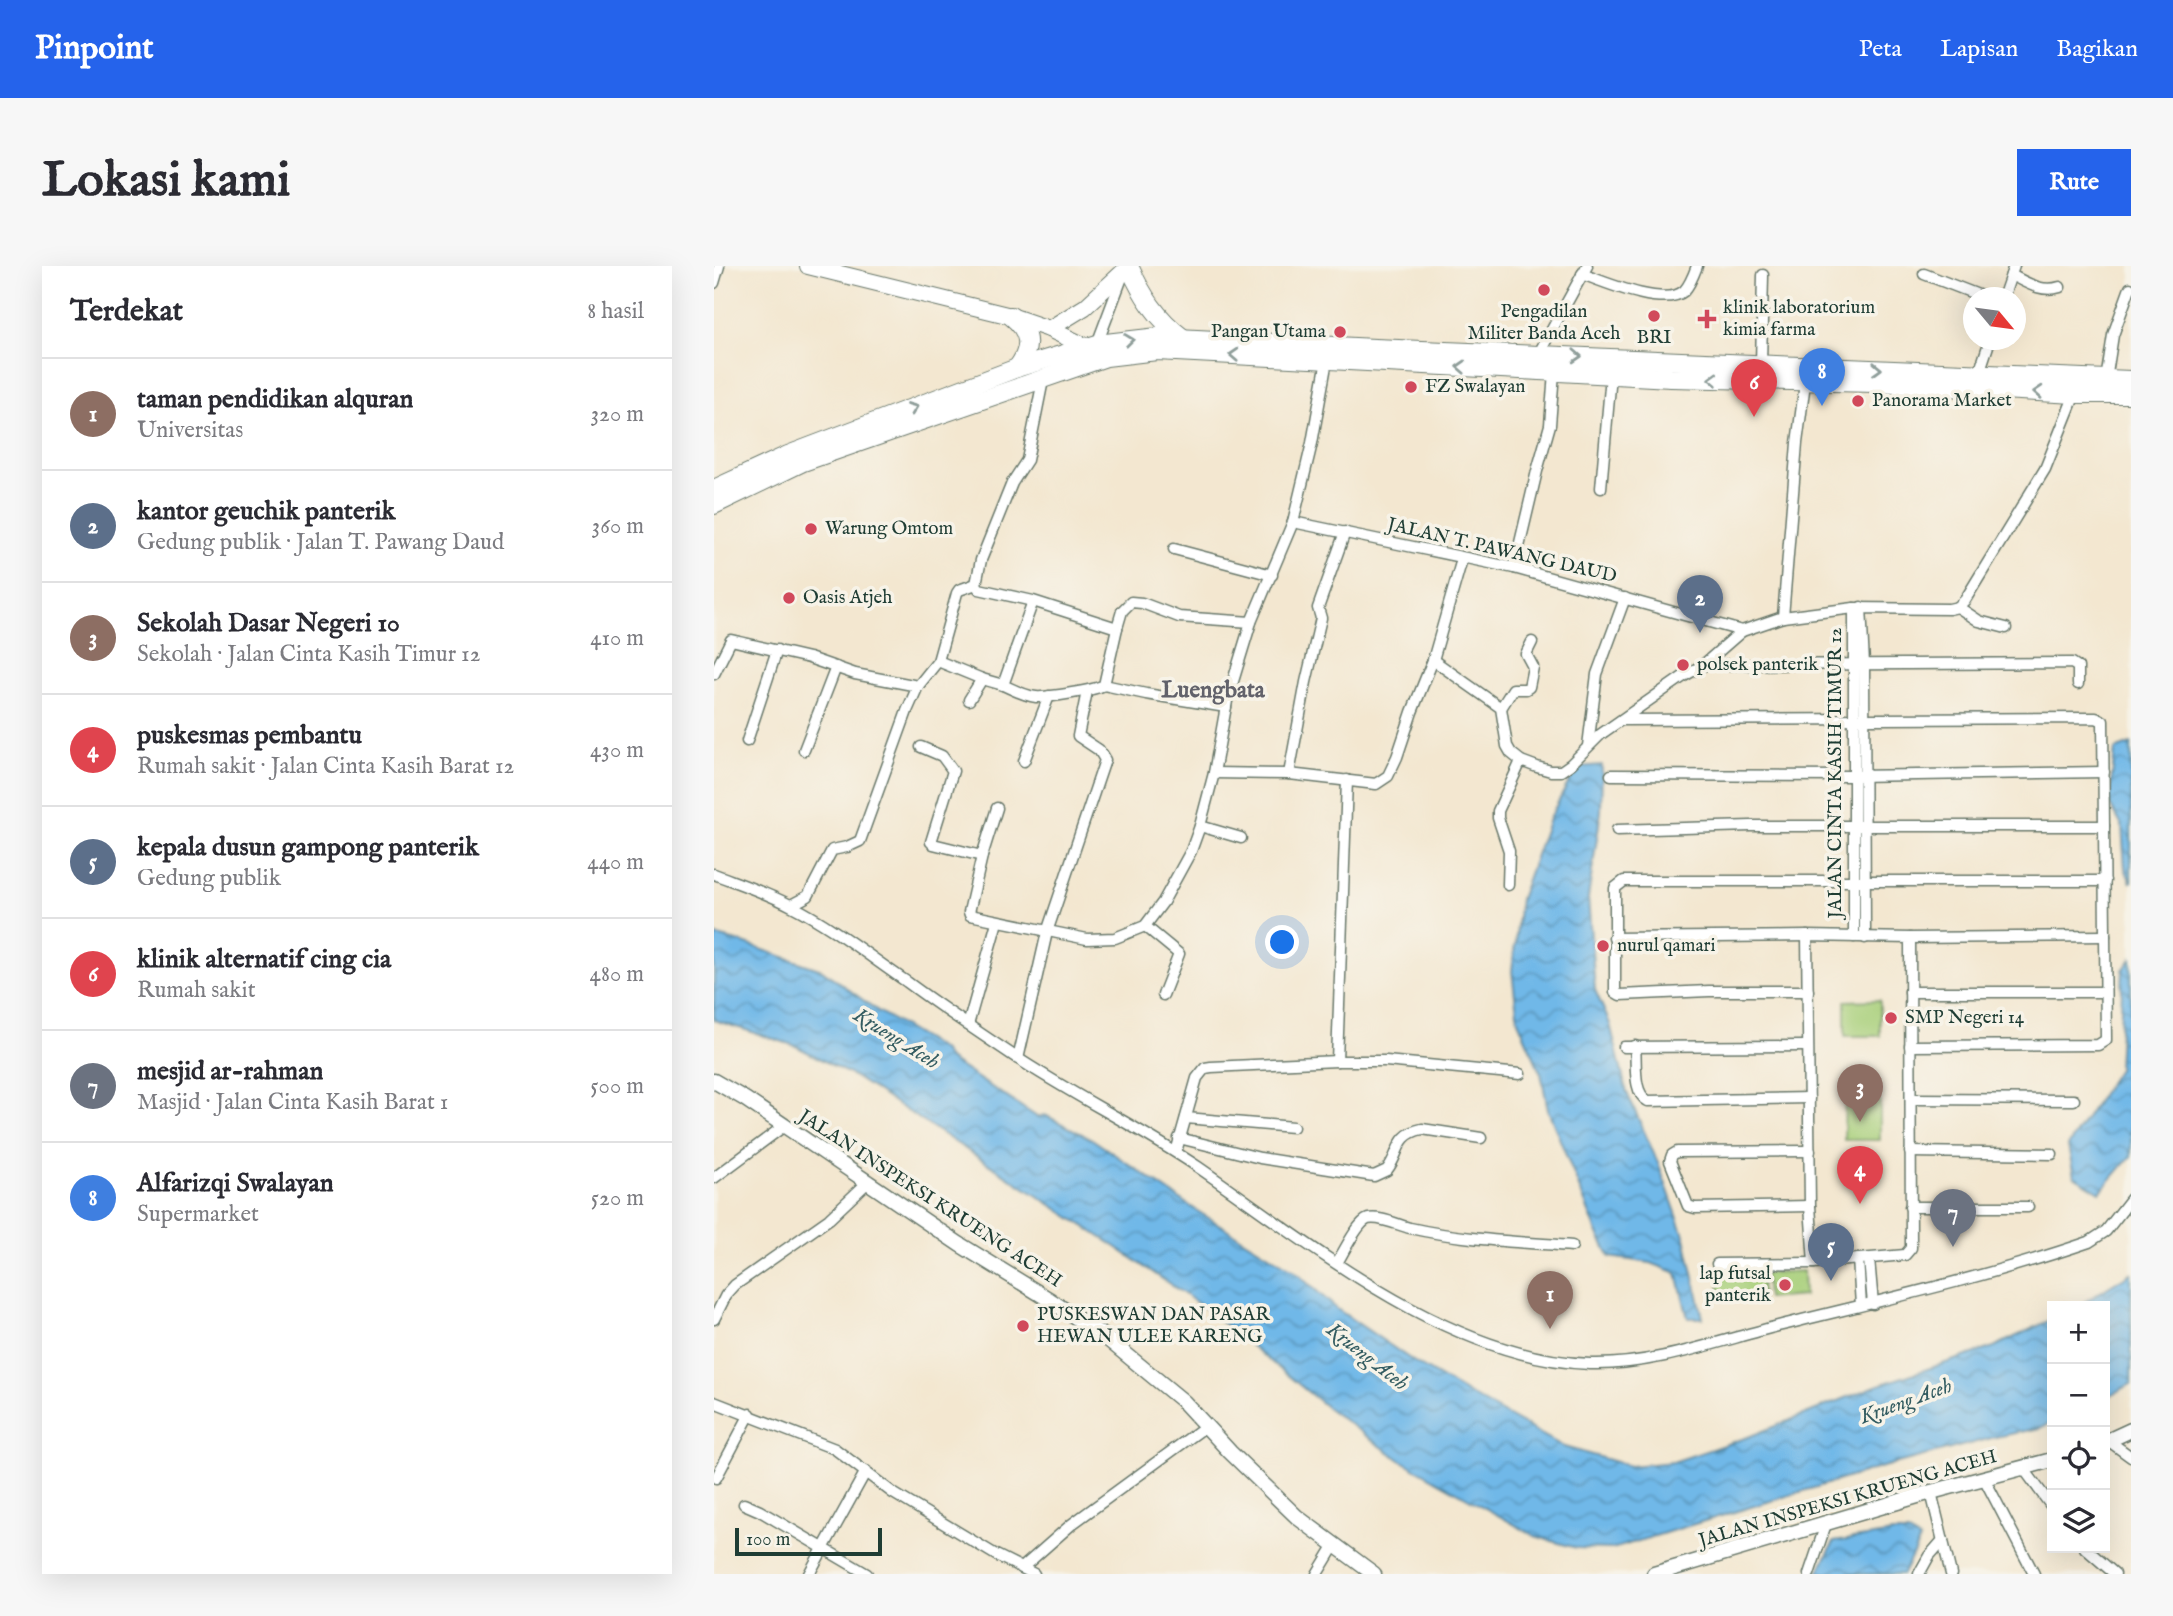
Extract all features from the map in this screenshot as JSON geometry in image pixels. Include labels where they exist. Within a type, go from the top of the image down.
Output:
[{"type":"highway","points":[[1127,267],[1152,308],[1167,326],[1183,338]]},
{"type":"highway","points":[[1011,316],[1019,322],[1028,347],[1026,356],[1017,368]]},
{"type":"highway","points":[[714,505],[838,443],[1017,368],[1092,345],[1158,337],[1554,372],[1888,384],[2075,394],[2131,394]]},
{"type":"highway","points":[[714,489],[788,455],[838,443],[1043,380],[1105,357],[1157,351],[1327,360],[1374,355],[1538,355],[2131,380]]},
{"type":"main road","points":[[808,266],[1011,316],[1092,345]]},
{"type":"main road","points":[[1049,329],[1085,307],[1127,267]]},
{"type":"street","points":[[714,283],[719,266]]},
{"type":"street","points":[[1538,355],[1584,270],[1628,291],[1672,296],[1684,291],[1697,266]]},
{"type":"street","points":[[1092,345],[1127,267]]},
{"type":"street","points":[[2012,271],[2042,289],[2060,287]]},
{"type":"street","points":[[1924,274],[1963,289]]},
{"type":"street","points":[[1761,365],[1763,275]]},
{"type":"street","points":[[2106,380],[2113,335],[2130,288]]},
{"type":"street","points":[[1979,373],[1987,350]]},
{"type":"street","points":[[997,808],[982,856],[969,914],[1087,939],[1115,938],[1145,926],[1179,875],[1200,826],[1214,773],[1226,707],[1251,622],[1293,522],[1312,443],[1327,360]]},
{"type":"street","points":[[1514,568],[1536,471],[1550,425],[1554,372]]},
{"type":"street","points":[[1601,488],[1611,375]]},
{"type":"street","points":[[1043,380],[1027,460],[1012,483],[981,560],[976,584],[979,589],[1034,601],[1117,628]]},
{"type":"street","points":[[1783,617],[1797,443],[1805,383]]},
{"type":"street","points":[[1532,642],[1526,654],[1533,667],[1529,687],[1526,690],[1513,689],[1501,708],[1509,750],[1521,761],[1551,771],[1561,771],[1601,734],[1703,665],[1742,631],[1783,617],[1858,607],[1958,607],[1965,600],[2045,469],[2075,394]]},
{"type":"street","name":"JALAN T. PAWANG DAUD","points":[[1293,522],[1514,568],[1742,631]]},
{"type":"street","points":[[1289,774],[1321,618],[1318,608],[1345,532]]},
{"type":"street","points":[[1174,549],[1272,575]]},
{"type":"street","points":[[1214,773],[1289,774],[1376,784],[1388,776],[1433,660],[1462,559]]},
{"type":"street","points":[[791,905],[808,896],[814,888],[832,850],[860,841],[897,735],[918,686],[938,661],[957,593],[976,584]]},
{"type":"street","points":[[1588,746],[1597,674],[1625,598]]},
{"type":"street","points":[[1003,685],[1034,601]]},
{"type":"street","points":[[1104,685],[1122,611],[1132,602],[1179,617],[1251,622]]},
{"type":"street","points":[[1858,607],[1859,937]]},
{"type":"street","points":[[1958,607],[1979,621],[2006,628]]},
{"type":"street","points":[[714,674],[731,640],[777,650],[855,674],[918,686]]},
{"type":"street","points":[[747,741],[777,650]]},
{"type":"street","points":[[1433,660],[1501,708]]},
{"type":"street","points":[[938,661],[1033,697],[1087,691],[1104,685],[1226,707]]},
{"type":"street","points":[[1703,665],[2072,663],[2078,667],[2078,684]]},
{"type":"street","points":[[804,750],[836,667]]},
{"type":"street","points":[[969,700],[982,679]]},
{"type":"street","points":[[1018,1059],[1047,932],[1105,760],[1098,750],[1077,736],[1087,691]]},
{"type":"street","points":[[1024,761],[1049,696]]},
{"type":"street","points":[[1622,720],[2096,718],[2104,724],[2107,1036],[2103,1043],[1910,1046]]},
{"type":"street","points":[[921,747],[942,756],[953,771],[931,842],[982,856]]},
{"type":"street","points":[[1508,885],[1509,851],[1498,811],[1521,761]]},
{"type":"street","points":[[1611,775],[1859,776],[2104,772]]},
{"type":"street","points":[[1337,1061],[1347,780]]},
{"type":"street","points":[[1200,826],[1241,838]]},
{"type":"street","points":[[1617,830],[2104,826]]},
{"type":"street","points":[[714,874],[791,905],[841,934],[1018,1059],[1176,1152],[1337,1263],[1424,1316],[1520,1353],[1558,1361],[1593,1364],[1642,1361],[1873,1304],[1958,1282],[2089,1242],[2106,1230],[2131,1199]]},
{"type":"street","points":[[1808,991],[1709,991],[1620,995],[1614,988],[1614,892],[1617,885],[1623,881],[2105,881]]},
{"type":"street","points":[[968,1025],[997,922]]},
{"type":"street","points":[[1145,926],[1179,954],[1163,995]]},
{"type":"street","points":[[1614,938],[1807,936]]},
{"type":"street","name":"JALAN CINTA KASIH TIMUR 12","points":[[1814,1263],[1810,1206],[1807,936],[2105,936]]},
{"type":"street","points":[[1717,1264],[1814,1263],[1908,1254],[1911,1248],[1910,938]]},
{"type":"street","points":[[1910,992],[2105,992]]},
{"type":"street","points":[[1807,1046],[1630,1046],[1639,1090],[1643,1098],[1654,1102],[1809,1098]]},
{"type":"street","points":[[1176,1152],[1197,1078],[1205,1068],[1337,1061],[1386,1062],[1520,1074]]},
{"type":"street","name":"JALAN INSPEKSI KRUENG ACEH","points":[[714,1081],[1105,1337],[1177,1396],[1297,1517],[1374,1574]]},
{"type":"street","points":[[1911,1099],[2074,1100]]},
{"type":"street","points":[[1186,1118],[1293,1127]]},
{"type":"street","points":[[714,1178],[785,1126]]},
{"type":"street","points":[[1179,1138],[1260,1158],[1374,1176],[1387,1170],[1402,1139],[1412,1132],[1422,1129],[1481,1138]]},
{"type":"street","points":[[1810,1152],[1677,1152],[1672,1155],[1670,1161],[1688,1206],[1810,1206]]},
{"type":"street","points":[[1910,1152],[2052,1154]]},
{"type":"street","points":[[714,1319],[719,1306],[735,1285],[829,1219],[868,1182]]},
{"type":"street","points":[[1910,1206],[2028,1207]]},
{"type":"street","points":[[1337,1263],[1357,1228],[1362,1222],[1372,1219],[1413,1228],[1504,1241],[1572,1246]]},
{"type":"street","points":[[1861,1305],[1863,1259]]},
{"type":"street","points":[[1863,1259],[1873,1304]]},
{"type":"street","points":[[714,1402],[835,1449],[893,1493],[996,1555],[1034,1574]]},
{"type":"street","points":[[716,1478],[750,1414]]},
{"type":"street","points":[[1022,1568],[1072,1524],[1206,1426]]},
{"type":"street","points":[[2110,1440],[2131,1430]]},
{"type":"street","points":[[2110,1444],[2131,1457]]},
{"type":"street","name":"JALAN INSPEKSI KRUENG ACEH","points":[[1654,1574],[1931,1492],[1986,1480],[2047,1462]]},
{"type":"street","points":[[2024,1469],[2047,1500]]},
{"type":"street","points":[[809,1574],[866,1471]]},
{"type":"street","points":[[1986,1480],[2034,1574]]},
{"type":"street","points":[[1931,1492],[1951,1574]]},
{"type":"street","points":[[744,1504],[867,1574]]},
{"type":"street","points":[[1809,1574],[1826,1524]]},
{"type":"street","points":[[1919,1574],[1929,1556],[1943,1540]]},
{"type":"street","points":[[1317,1574],[1334,1545]]},
{"type":"street","points":[[2091,1553],[2115,1574]]},
{"type":"green space","points":[[1880,1000],[1880,1036],[1845,1036],[1845,1001]]},
{"type":"green space","points":[[1845,1100],[1880,1100],[1880,1140],[1844,1140]]},
{"type":"green space","name":"lap futsal panterik","points":[[1803,1271],[1804,1296],[1767,1299],[1765,1273]]},
{"type":"green space","points":[[1761,1275],[1762,1298],[1720,1300],[1719,1277]]},
{"type":"water","points":[[2131,744],[2131,883],[2125,868],[2122,826],[2109,803],[2115,750]]},
{"type":"water","points":[[1602,765],[1601,811],[1588,898],[1595,990],[1610,1024],[1627,1093],[1659,1165],[1685,1238],[1703,1318],[1688,1318],[1677,1273],[1651,1263],[1610,1257],[1597,1232],[1548,1110],[1541,1073],[1518,1021],[1512,971],[1520,899],[1549,819],[1577,767]]},
{"type":"water","name":"Krueng Aceh","points":[[714,935],[822,970],[878,1011],[942,1050],[947,1058],[1037,1117],[1045,1115],[1092,1139],[1199,1212],[1293,1270],[1337,1309],[1416,1363],[1564,1447],[1630,1466],[1673,1462],[1748,1437],[1876,1386],[1994,1347],[2047,1321],[2047,1424],[1886,1466],[1612,1549],[1576,1548],[1535,1536],[1400,1460],[1329,1409],[1206,1309],[855,1077],[796,1046],[714,1020]]},
{"type":"water","points":[[2131,959],[2131,1156],[2100,1192],[2074,1176],[2068,1146],[2118,1069],[2123,970]]},
{"type":"water","points":[[2131,1273],[2131,1384],[2110,1395],[2110,1301],[2086,1301]]},
{"type":"water","points":[[1908,1533],[1920,1540],[1903,1574],[1817,1574],[1834,1542]]},
{"type":"place","name":"Pengadilan Militer Banda Aceh","points":[[1544,290]]},
{"type":"place","name":"BRI","points":[[1654,316]]},
{"type":"place","name":"klinik laboratorium kimia farma","points":[[1707,319]]},
{"type":"place","name":"Pangan Utama","points":[[1340,332]]},
{"type":"place","name":"FZ Swalayan","points":[[1411,387]]},
{"type":"place","name":"Panorama Market","points":[[1858,401]]},
{"type":"place","name":"Alfarizqi Swalayan","points":[[1822,406]]},
{"type":"place","name":"klinik alternatif cing cia","points":[[1754,417]]},
{"type":"place","name":"Warung Omtom","points":[[811,529]]},
{"type":"place","name":"Oasis Atjeh","points":[[789,598]]},
{"type":"place","name":"kantor geuchik panterik","points":[[1700,633]]},
{"type":"place","name":"polsek panterik","points":[[1683,665]]},
{"type":"place","name":"nurul qamari","points":[[1603,946]]},
{"type":"place","name":"SMP Negeri 14","points":[[1891,1018]]},
{"type":"place","name":"Sekolah Dasar Negeri 10","points":[[1860,1122]]},
{"type":"place","name":"puskesmas pembantu","points":[[1860,1204]]},
{"type":"place","name":"mesjid ar-rahman","points":[[1953,1247]]},
{"type":"place","name":"kepala dusun gampong panterik","points":[[1831,1281]]},
{"type":"place","name":"lap futsal panterik","points":[[1785,1285]]},
{"type":"place","name":"PUSKESWAN DAN PASAR HEWAN ULEE KARENG","points":[[1023,1326]]},
{"type":"place","name":"taman pendidikan alquran","points":[[1550,1329]]},
{"type":"district","name":"Luengbata","points":[[1213,690]]}]
